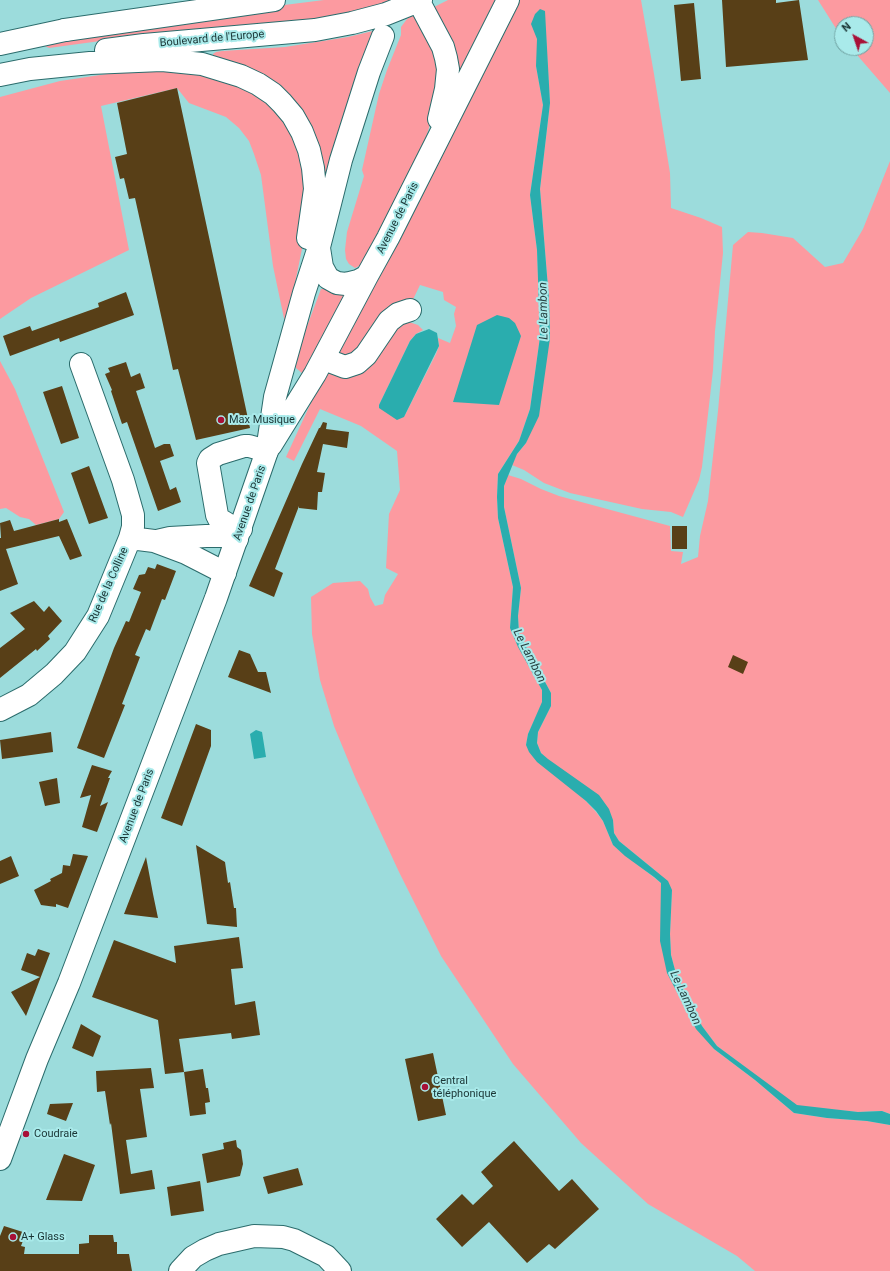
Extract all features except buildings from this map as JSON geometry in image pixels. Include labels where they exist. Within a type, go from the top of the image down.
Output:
[{"type":"main road","points":[[65,30],[174,0]]},
{"type":"main road","points":[[0,44],[16,39],[65,30],[274,0]]},
{"type":"main road","points":[[420,0],[443,47],[448,69],[446,90],[433,149]]},
{"type":"main road","name":"Boulevard de l'Europe","points":[[0,68],[28,61],[144,45],[316,30],[386,14],[420,0]]},
{"type":"main road","name":"Avenue de Paris","points":[[267,451],[324,359],[388,238],[508,0]]},
{"type":"main road","name":"Avenue de Paris","points":[[0,1159],[239,534],[267,451],[275,398],[304,293],[319,247],[341,160],[369,72],[383,36]]},
{"type":"main road","points":[[0,75],[30,69],[90,63],[162,60],[202,64],[223,69],[258,84],[273,94],[293,116],[302,132],[314,168],[315,189],[313,208],[303,265],[304,293]]},
{"type":"main road","points":[[319,247],[322,267],[328,278],[337,283],[346,284],[358,281],[367,276]]},
{"type":"main road","points":[[324,359],[345,367],[357,363],[366,355],[389,321],[398,314],[410,310]]},
{"type":"main road","name":"Rue de la Colline","points":[[0,710],[29,695],[54,674],[75,652],[98,616],[130,538],[133,527],[133,515],[130,501],[81,364]]},
{"type":"main road","points":[[239,534],[219,519],[208,463],[210,459],[218,454],[244,446],[267,451]]},
{"type":"main road","name":"Rue de la Colline","points":[[154,541],[170,538],[239,534]]},
{"type":"main road","name":"Rue de la Colline","points":[[130,538],[154,541],[196,557],[225,573]]},
{"type":"main road","points":[[180,1271],[193,1257],[205,1250],[219,1244],[254,1236],[283,1237],[294,1240],[326,1256],[340,1271]]},
{"type":"shaded area","points":[[324,0],[400,0],[323,24],[166,32],[49,48],[45,46],[181,18]]},
{"type":"shaded area","points":[[448,0],[501,0],[457,85],[459,71],[454,47],[447,30],[434,7]]},
{"type":"shaded area","points":[[520,0],[641,0],[670,173],[671,208],[722,227],[723,253],[715,331],[713,370],[702,467],[699,480],[683,517],[671,512],[642,509],[570,493],[544,483],[524,470],[512,465],[517,454],[526,443],[550,338],[549,300],[540,189],[550,103],[546,37],[536,66],[543,105],[530,195],[537,250],[540,337],[530,409],[519,441],[498,474],[497,497],[498,518],[513,587],[510,628],[542,690],[543,702],[528,734],[526,745],[596,812],[603,821],[613,845],[661,883],[667,973],[714,1049],[755,1080],[794,1113],[890,1125],[890,1271],[755,1271],[737,1256],[648,1204],[581,1143],[513,1064],[441,956],[399,872],[355,777],[334,726],[320,680],[312,634],[311,597],[333,583],[360,581],[368,589],[375,606],[383,604],[385,595],[398,574],[386,568],[389,514],[400,490],[397,451],[361,426],[320,409],[294,461],[286,457],[332,357],[465,110]],"holes":[[[420,285],[443,292],[444,300],[456,307],[454,314],[456,326],[450,343],[438,338],[439,346],[436,354],[404,417],[379,405],[410,341],[416,334],[423,330],[418,325],[403,320]]]},
{"type":"shaded area","points":[[818,0],[890,0],[890,93],[858,56],[874,56],[874,16],[834,16],[834,25]]},
{"type":"shaded area","points":[[420,9],[439,55],[433,115],[423,147],[398,206],[361,265],[355,268],[349,264],[346,259],[345,250],[347,232],[364,176],[362,170],[379,94],[401,35],[401,27],[407,19]]},
{"type":"shaded area","points":[[381,29],[348,103],[326,173],[321,176],[306,122],[213,57],[213,54],[216,52],[222,51],[285,47],[348,37]]},
{"type":"shaded area","points":[[159,70],[198,71],[264,94],[302,147],[307,224],[286,328],[273,266],[261,175],[249,141],[239,128],[226,117],[189,103],[177,88],[101,106],[129,250],[31,298],[0,319],[0,97],[60,81],[107,74]]},
{"type":"shaded area","points":[[890,161],[890,1114],[882,1111],[858,1112],[797,1106],[717,1046],[702,1026],[683,989],[675,970],[671,955],[670,934],[672,890],[657,872],[619,841],[614,833],[613,820],[541,753],[537,743],[538,732],[551,706],[551,693],[519,634],[518,616],[521,588],[504,507],[504,486],[508,475],[521,479],[559,496],[670,526],[671,551],[683,552],[681,564],[698,557],[700,536],[708,501],[718,411],[733,245],[748,232],[793,238],[825,267],[843,263],[863,229]]},
{"type":"shaded area","points":[[355,288],[303,374],[296,368],[294,361],[321,289]]},
{"type":"shaded area","points":[[0,361],[15,389],[64,512],[59,519],[36,525],[29,519],[20,517],[6,508],[0,509]]},
{"type":"water","name":"Le Lambon","points":[[540,9],[545,11],[550,103],[540,189],[549,300],[550,338],[539,416],[526,443],[517,454],[504,486],[504,507],[521,588],[518,616],[519,634],[551,693],[551,706],[538,732],[537,743],[541,753],[548,759],[599,795],[609,809],[613,820],[614,833],[619,841],[668,881],[672,890],[670,934],[671,955],[675,970],[702,1026],[717,1046],[797,1105],[858,1112],[882,1111],[890,1114],[890,1125],[794,1113],[755,1080],[714,1049],[696,1029],[667,973],[660,941],[661,883],[613,845],[603,821],[596,811],[586,801],[537,762],[529,752],[526,745],[528,734],[542,702],[542,690],[518,647],[510,628],[513,587],[498,518],[497,497],[498,474],[519,441],[530,409],[540,337],[537,250],[530,195],[543,105],[536,66],[537,39],[531,24],[535,14]]},
{"type":"water","points":[[497,315],[509,318],[515,323],[521,336],[499,405],[453,402],[477,325]]},
{"type":"water","points":[[429,329],[437,333],[439,346],[404,417],[397,420],[379,408],[379,405],[410,341],[416,334]]},
{"type":"water","points":[[256,730],[262,732],[266,757],[254,759],[250,734]]},
{"type":"place","name":"Max Musique","points":[[221,420]]},
{"type":"place","name":"Central téléphonique","points":[[425,1087]]},
{"type":"place","name":"Coudraie","points":[[26,1134]]},
{"type":"place","name":"A+ Glass","points":[[13,1237]]}]
